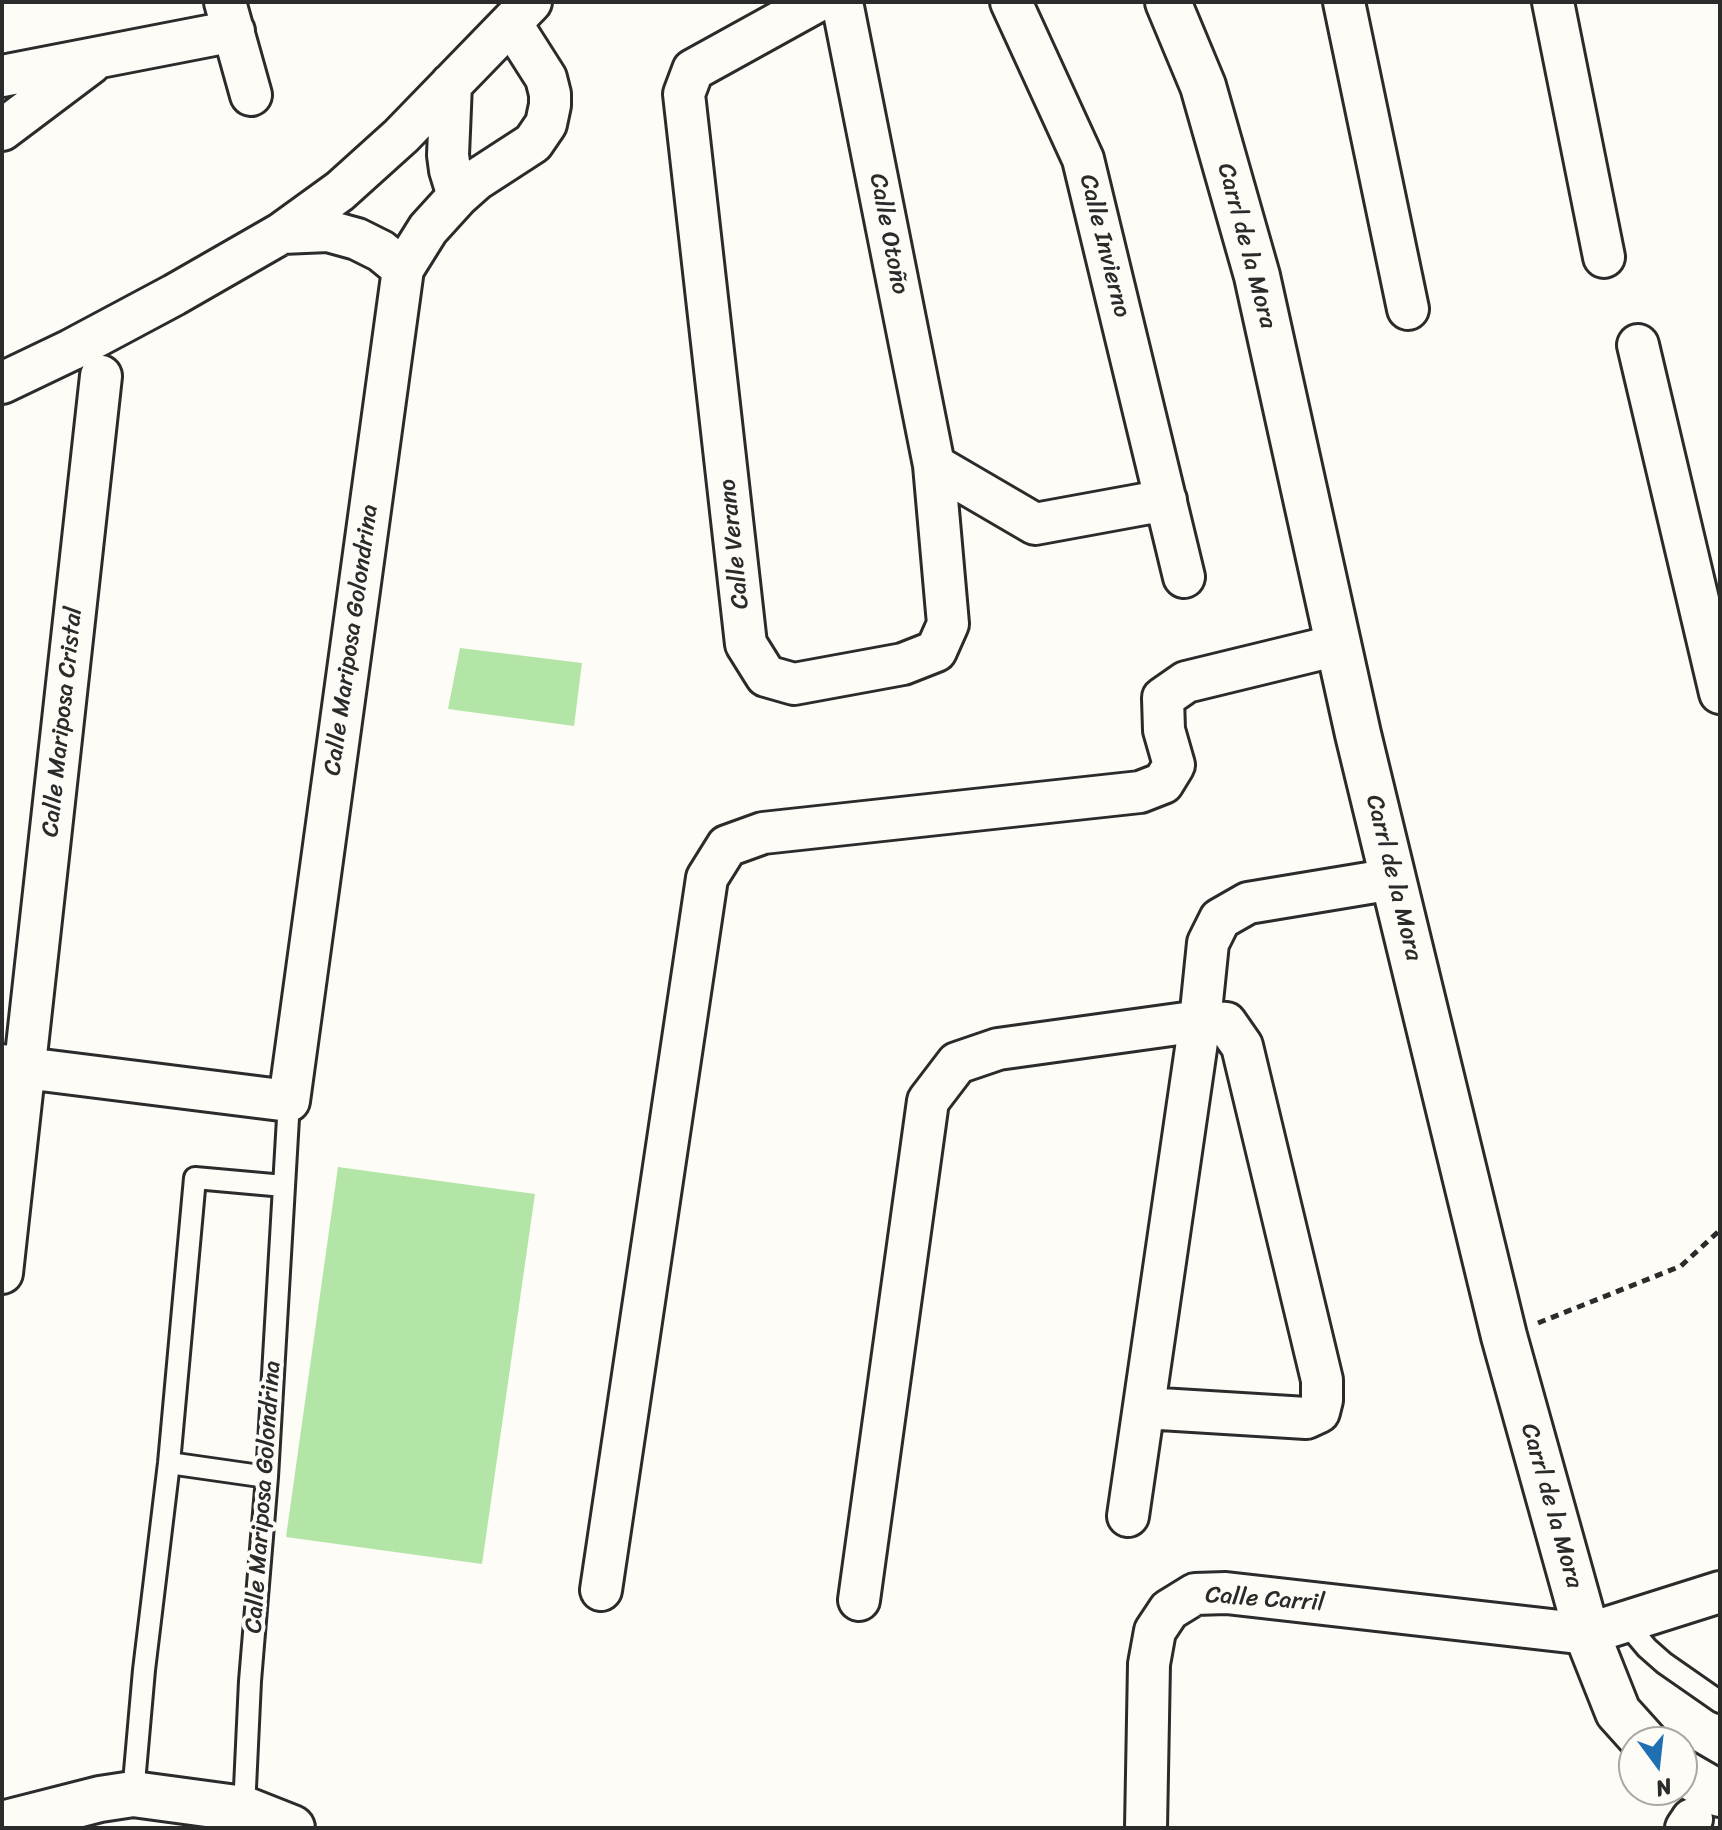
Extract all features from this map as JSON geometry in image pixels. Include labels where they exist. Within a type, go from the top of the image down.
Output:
[{"type":"street","name":"Calle Verano","points":[[816,2],[693,70],[684,94],[746,644],[766,676],[794,684],[903,664],[936,651],[948,624],[934,465]]},
{"type":"street","name":"Calle Otoño","points":[[842,2],[934,465]]},
{"type":"street","name":"Calle Invierno","points":[[1011,2],[1083,159],[1184,577]]},
{"type":"street","name":"Carrl de la Mora","points":[[1168,2],[1203,86],[1257,276],[1338,645],[1504,1336],[1606,1628],[1618,1712],[1631,1726]]},
{"type":"street","points":[[1344,2],[1408,309]]},
{"type":"street","points":[[1553,2],[1604,257]]},
{"type":"street","points":[[2,383],[174,295],[282,233],[340,191],[401,136],[521,12]]},
{"type":"street","name":"Calle Mariposa Golondrina","points":[[289,1101],[403,269],[428,229],[458,196],[476,180],[533,143],[546,124],[550,94],[521,12]]},
{"type":"street","points":[[2,76],[97,59],[230,16],[251,95]]},
{"type":"street","points":[[2,130],[97,59]]},
{"type":"street","points":[[451,84],[448,155],[458,196]]},
{"type":"street","points":[[401,136],[458,196]]},
{"type":"street","points":[[282,233],[328,231],[357,239],[381,251],[403,269]]},
{"type":"street","points":[[1638,345],[1720,693]]},
{"type":"street","name":"Calle Mariposa Cristal","points":[[2,1273],[13,1066],[101,376]]},
{"type":"street","points":[[934,465],[1035,524],[1166,500]]},
{"type":"street","points":[[601,1590],[707,878],[727,846],[763,833],[1140,792],[1163,783],[1174,765],[1164,730],[1163,698],[1186,682],[1338,645]]},
{"type":"street","points":[[1128,1516],[1200,1021],[1208,943],[1220,919],[1248,903],[1393,879]]},
{"type":"street","points":[[859,1600],[928,1101],[957,1063],[998,1049],[1200,1021],[1226,1023],[1242,1046],[1322,1380],[1322,1400],[1319,1412],[1306,1418],[1144,1408]]},
{"type":"street","points":[[13,1066],[289,1101]]},
{"type":"street","points":[[1606,1628],[1720,1592]]},
{"type":"street","name":"Calle Carril","points":[[1146,1828],[1149,1664],[1155,1631],[1169,1610],[1195,1594],[1226,1593],[1606,1628]]},
{"type":"street","points":[[2,1824],[100,1799],[133,1794],[244,1809],[292,1828]]},
{"type":"lane","name":"Calle Mariposa Golondrina","points":[[244,1809],[289,1101]]},
{"type":"lane","points":[[133,1794],[144,1670],[169,1463],[195,1178],[284,1186]]},
{"type":"lane","points":[[169,1463],[267,1477]]},
{"type":"lane","points":[[1606,1628],[1647,1648],[1720,1702]]},
{"type":"path","points":[[1504,1336],[1681,1266],[1720,1230]]},
{"type":"green space","points":[[460,648],[582,663],[574,726],[448,709]]},
{"type":"green space","points":[[338,1167],[535,1194],[482,1564],[286,1537]]}]
